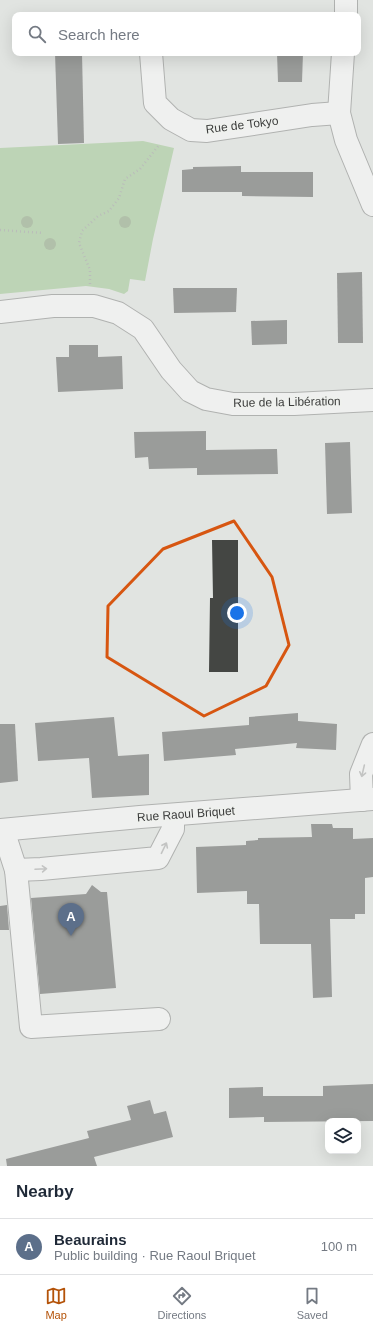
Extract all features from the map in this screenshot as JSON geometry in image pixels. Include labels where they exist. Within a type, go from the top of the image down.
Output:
[{"type":"street","points":[[346,0],[346,12]]},
{"type":"street","name":"Rue de Tokyo","points":[[151,56],[155,103],[171,119],[191,130],[207,131],[312,115],[339,113]]},
{"type":"street","points":[[343,56],[339,113],[346,140],[373,205]]},
{"type":"street","name":"Rue de la Libération","points":[[0,312],[53,306],[94,306],[118,313],[143,329],[171,370],[190,391],[206,399],[233,404],[294,404],[373,400]]},
{"type":"street","points":[[368,800],[361,774],[373,744]]},
{"type":"street","name":"Rue Raoul Briquet","points":[[1,830],[368,800]]},
{"type":"street","points":[[16,870],[158,858],[172,829],[173,815]]},
{"type":"street","points":[[1,830],[16,870],[31,1027],[159,1018]]},
{"type":"path","points":[[94,306],[90,287],[90,270],[78,243],[82,231],[98,216],[109,211],[119,198],[125,179],[140,169],[159,145]]},
{"type":"path","points":[[0,230],[43,233]]},
{"type":"highlighted area","points":[[234,521],[272,577],[289,645],[266,686],[204,716],[107,657],[108,606],[163,549]]},
{"type":"green space","points":[[143,141],[174,148],[145,281],[130,279],[128,291],[124,294],[109,289],[86,286],[0,294],[0,148]]},
{"type":"building","points":[[55,56],[82,56],[84,143],[58,144]]},
{"type":"building","points":[[277,56],[303,56],[302,82],[278,82]]},
{"type":"building","points":[[241,166],[241,172],[313,172],[313,197],[242,196],[242,192],[182,192],[182,170],[193,169],[193,167]]},
{"type":"building","points":[[362,272],[363,343],[338,343],[337,273]]},
{"type":"building","points":[[173,288],[237,288],[236,312],[174,313]]},
{"type":"building","points":[[287,320],[287,344],[252,345],[251,321]]},
{"type":"building","points":[[69,345],[98,345],[98,357],[122,356],[123,389],[58,392],[56,357],[69,357]]},
{"type":"building","points":[[206,431],[206,450],[277,449],[278,474],[197,475],[197,468],[149,469],[148,457],[135,458],[134,432]]},
{"type":"building","points":[[350,442],[352,513],[327,514],[325,443]]},
{"type":"building","points":[[212,540],[238,540],[238,672],[209,672],[210,598],[213,598]]},
{"type":"building","points":[[298,713],[298,721],[337,724],[336,750],[296,748],[297,743],[235,749],[236,755],[164,761],[162,732],[249,725],[249,717]]},
{"type":"building","points":[[114,717],[118,756],[149,754],[149,795],[92,798],[89,758],[38,761],[35,723]]},
{"type":"building","points":[[0,724],[15,724],[18,781],[0,783]]},
{"type":"building","points":[[311,824],[332,824],[333,828],[353,828],[353,839],[373,838],[373,877],[365,878],[365,914],[355,914],[355,919],[330,919],[332,997],[313,998],[311,944],[260,944],[259,904],[247,904],[247,891],[197,893],[196,847],[246,845],[246,841],[258,840],[258,838],[312,837]]},
{"type":"building","points":[[92,885],[101,892],[107,892],[116,988],[40,994],[31,898],[86,894]]},
{"type":"building","points":[[7,905],[9,930],[0,930],[0,906]]},
{"type":"building","points":[[373,1084],[373,1121],[361,1121],[361,1118],[325,1118],[325,1121],[264,1122],[264,1117],[229,1118],[229,1088],[263,1087],[263,1096],[323,1096],[323,1086]]},
{"type":"building","points":[[150,1100],[154,1114],[166,1111],[173,1137],[94,1157],[97,1166],[7,1166],[6,1159],[89,1138],[87,1131],[131,1120],[127,1106]]},
{"type":"place","name":"Beaurains","points":[[71,936]]}]
